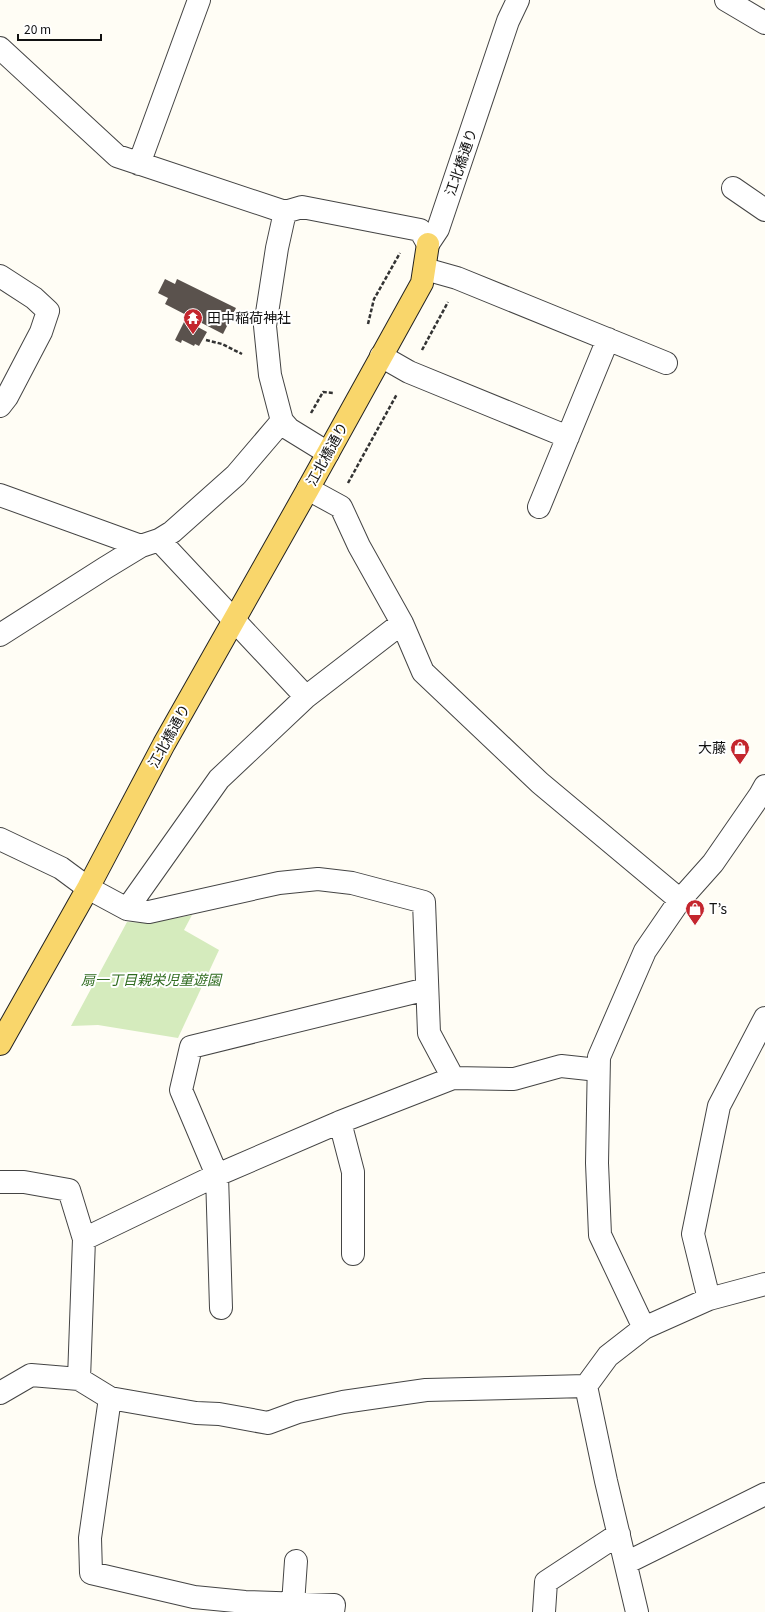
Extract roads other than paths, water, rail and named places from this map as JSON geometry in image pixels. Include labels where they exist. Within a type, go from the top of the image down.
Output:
[{"type":"main road","name":"江北橋通り","points":[[0,1044],[88,888],[164,744],[422,283],[425,269],[424,237]]},
{"type":"street","points":[[139,164],[199,0]]},
{"type":"street","name":"江北橋通り","points":[[424,237],[438,229],[508,21],[518,0]]},
{"type":"street","points":[[726,0],[765,23]]},
{"type":"street","points":[[0,48],[117,156],[285,212],[302,207],[424,237]]},
{"type":"street","points":[[733,188],[765,210]]},
{"type":"street","points":[[285,212],[277,248],[265,326],[269,368],[282,421],[298,436],[328,452]]},
{"type":"street","points":[[425,269],[457,278],[666,363]]},
{"type":"street","points":[[0,276],[34,298],[48,311],[41,332],[7,397],[0,406]]},
{"type":"street","points":[[539,506],[608,339]]},
{"type":"street","points":[[381,356],[410,372],[568,437]]},
{"type":"street","points":[[2,631],[150,543],[172,532],[236,475],[282,421]]},
{"type":"street","points":[[308,489],[341,507],[358,546],[402,623],[423,672],[540,783],[680,900]]},
{"type":"street","points":[[0,495],[150,543],[234,620],[306,698]]},
{"type":"street","points":[[127,909],[219,779],[306,698],[402,623]]},
{"type":"street","points":[[644,1328],[600,1235],[597,1163],[599,1057],[645,951],[680,900],[713,863],[765,786]]},
{"type":"street","points":[[0,839],[61,868],[88,888],[127,909],[149,912],[279,883],[318,879],[352,884],[424,902],[429,1033],[453,1078]]},
{"type":"street","points":[[221,1308],[217,1175],[180,1090],[192,1046],[427,989]]},
{"type":"street","points":[[709,1299],[693,1234],[694,1226],[719,1106],[765,1018]]},
{"type":"street","points":[[84,1239],[217,1175],[340,1122],[453,1078],[514,1079],[561,1066],[598,1070]]},
{"type":"street","points":[[340,1122],[353,1172],[353,1254]]},
{"type":"street","points":[[0,1182],[24,1182],[69,1190],[84,1239],[79,1379]]},
{"type":"street","points":[[637,1612],[586,1386],[608,1356],[644,1328],[709,1299],[765,1284]]},
{"type":"street","points":[[0,1393],[31,1376],[79,1379],[110,1398],[196,1413],[219,1414],[268,1423],[298,1412],[343,1402],[426,1390],[586,1386]]},
{"type":"street","points":[[110,1398],[90,1538],[91,1574],[244,1607],[293,1604],[334,1605],[333,1612]]},
{"type":"street","points":[[626,1563],[765,1494]]},
{"type":"street","points":[[544,1612],[546,1582],[619,1534]]},
{"type":"street","points":[[293,1604],[296,1561]]},
{"type":"place","name":"田中稲荷神社","points":[[193,335]]},
{"type":"place","name":"大藤","points":[[740,765]]},
{"type":"place","name":"T’s","points":[[695,926]]},
{"type":"park label","name":"扇一丁目親栄児童遊園","points":[[151,980]]}]
